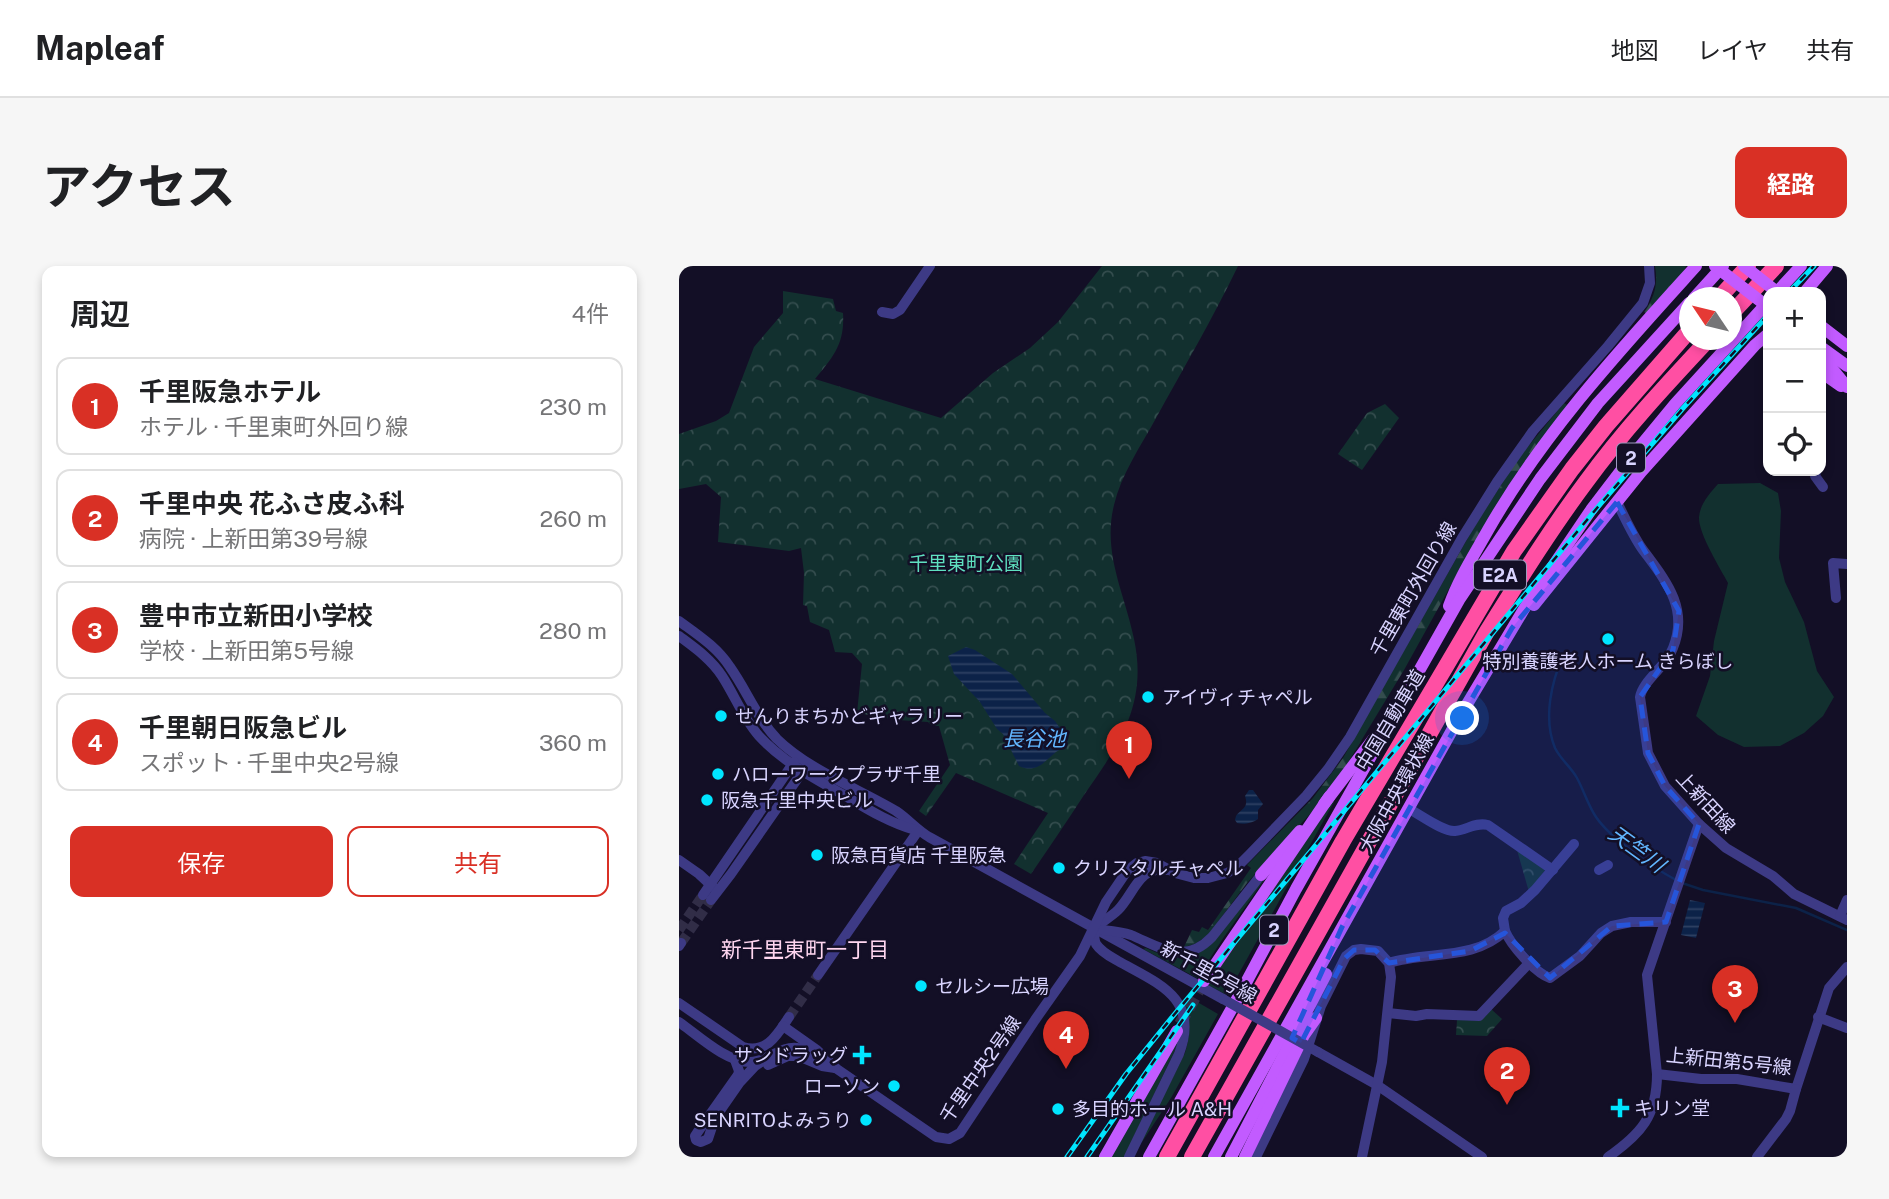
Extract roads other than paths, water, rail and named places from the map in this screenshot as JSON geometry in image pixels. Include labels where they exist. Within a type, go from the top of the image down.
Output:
[{"type":"highway","points":[[1729,287],[1746,266]]},
{"type":"highway","points":[[1742,302],[1776,266]]},
{"type":"highway","name":"中国自動車道","points":[[1167,1157],[1343,841],[1514,551],[1606,426],[1679,342]]},
{"type":"highway","name":"中国自動車道","points":[[1192,1157],[1486,633],[1531,560],[1620,438],[1699,350]]},
{"type":"main road","points":[[1439,636],[1458,582],[1511,489],[1618,352],[1696,266]]},
{"type":"main road","points":[[1715,266],[1763,303]]},
{"type":"main road","points":[[1705,287],[1723,266]]},
{"type":"main road","points":[[1746,266],[1771,287]]},
{"type":"main road","points":[[1782,287],[1801,266]]},
{"type":"main road","points":[[1809,287],[1827,266]]},
{"type":"main road","name":"大阪中央環状線","points":[[1214,1157],[1512,628],[1591,510],[1633,455],[1675,404],[1763,307]]},
{"type":"main road","name":"大阪中央環状線","points":[[1149,1157],[1459,600],[1540,479],[1598,403],[1679,314]]},
{"type":"main road","points":[[1826,327],[1847,334]]},
{"type":"main road","points":[[1826,329],[1847,346]]},
{"type":"main road","points":[[1512,628],[1542,596],[1692,414],[1763,338]]},
{"type":"main road","points":[[1825,350],[1847,366]]},
{"type":"main road","points":[[1826,361],[1847,388]]},
{"type":"main road","points":[[1826,375],[1847,388]]},
{"type":"main road","points":[[1204,981],[1329,797],[1399,704]]},
{"type":"main road","points":[[1261,875],[1329,797]]},
{"type":"main road","points":[[1231,1157],[1327,971],[1342,927]]},
{"type":"main road","points":[[1245,1157],[1304,1035],[1317,1018]]},
{"type":"main road","points":[[1105,1157],[1177,1031]]},
{"type":"street","points":[[883,312],[893,314],[900,310],[930,266]]},
{"type":"street","name":"千里東町外回り線","points":[[1094,928],[1118,910],[1144,875],[1156,869],[1203,879],[1231,871],[1306,796],[1350,737],[1462,538],[1497,482],[1533,431],[1643,303],[1650,283],[1649,266]]},
{"type":"street","points":[[1815,476],[1823,487]]},
{"type":"street","name":"上新田線","points":[[1617,502],[1641,546],[1663,576],[1679,611],[1673,650],[1642,690],[1640,706],[1648,754],[1665,786],[1725,848],[1773,876],[1794,894],[1843,918]]},
{"type":"street","points":[[1836,598],[1833,563],[1847,564]]},
{"type":"street","name":"新千里2号線","points":[[679,621],[716,649],[766,725],[800,764]]},
{"type":"street","name":"新千里2号線","points":[[679,636],[709,660],[724,679],[758,735],[800,764],[897,825],[918,831],[1377,1085],[1482,1157]]},
{"type":"street","points":[[679,860],[710,893],[800,764]]},
{"type":"street","points":[[1409,809],[1448,831],[1476,824],[1488,825],[1553,870]]},
{"type":"street","name":"上新田第5号線","points":[[1699,824],[1647,975],[1657,1074],[1701,1079],[1737,1079],[1796,1089],[1829,988],[1847,967]]},
{"type":"street","points":[[818,975],[918,831]]},
{"type":"street","points":[[1574,844],[1526,899],[1506,911],[1503,918],[1505,931],[1515,948],[1543,975],[1550,978],[1580,956],[1601,933],[1612,926],[1631,922],[1666,922]]},
{"type":"street","name":"新千里2号線","points":[[1094,928],[1129,934],[1171,952],[1195,950],[1206,944],[1261,875]]},
{"type":"street","points":[[1843,918],[1847,900]]},
{"type":"street","name":"新千里2号線","points":[[1094,928],[1096,944],[1105,953],[1168,990],[1178,1002],[1185,1024],[1182,1046],[1129,1157]]},
{"type":"street","name":"千里中央2号線","points":[[786,1022],[837,1069],[936,1137],[949,1139],[960,1133],[1080,956],[1094,928]]},
{"type":"street","points":[[1389,963],[1418,956],[1469,951],[1505,931]]},
{"type":"street","points":[[1256,1157],[1304,1059],[1335,975],[1349,953],[1361,949],[1381,953],[1389,963],[1391,977],[1382,1062],[1362,1157]]},
{"type":"street","points":[[1388,1013],[1479,1016],[1530,962]]},
{"type":"street","points":[[679,1003],[743,1047],[750,1049],[763,1047],[773,1040],[786,1022]]},
{"type":"street","points":[[1818,1017],[1847,1028]]},
{"type":"street","points":[[679,1022],[739,1060],[743,1069],[740,1083]]},
{"type":"street","points":[[717,1030],[725,1042],[738,1052],[739,1071],[695,1136],[696,1140],[704,1142],[708,1139],[715,1118],[740,1083],[755,1066],[774,1054],[782,1041],[786,1022]]},
{"type":"street","name":"千里中央2号線","points":[[739,1060],[756,1062],[799,1048],[827,1060]]},
{"type":"street","points":[[710,1131],[751,1078],[763,1067],[788,1056],[798,1055],[822,1066],[837,1069]]},
{"type":"street","points":[[1612,1156],[1633,1138],[1647,1121],[1655,1104],[1657,1074]]},
{"type":"street","points":[[1757,1157],[1786,1119],[1796,1089]]},
{"type":"water","name":"長谷池","points":[[966,647],[1012,674],[1055,721],[1068,740],[1065,746],[1035,768],[1019,766],[1003,734],[980,702],[954,674],[948,656]]},
{"type":"water","points":[[1249,790],[1253,790],[1263,804],[1258,810],[1258,819],[1237,823],[1236,816],[1245,805],[1245,796]]},
{"type":"water","points":[[1690,900],[1705,903],[1696,938],[1681,935]]},
{"type":"waterway","name":"天竺川","points":[[1564,654],[1555,676],[1550,701],[1551,737],[1555,748],[1575,774],[1593,812],[1611,834],[1655,868],[1676,880]]},
{"type":"waterway","name":"天竺川","points":[[1682,883],[1703,890],[1796,908],[1847,930]]},
{"type":"tunnel","points":[[679,930],[703,895]]},
{"type":"tunnel","points":[[681,943],[711,900]]},
{"type":"tunnel","points":[[789,1017],[818,975]]},
{"type":"tunnel","points":[[1180,1024],[1204,981]]},
{"type":"railway","points":[[1794,287],[1814,266]]},
{"type":"railway","points":[[1067,1157],[1126,1074],[1173,1016],[1597,508],[1763,320]]},
{"type":"railway","points":[[1087,1157],[1193,1005]]},
{"type":"place","name":"特別養護老人ホーム きらぼし","points":[[1608,639]]},
{"type":"place","name":"アイヴィチャペル","points":[[1148,697]]},
{"type":"place","name":"せんりまちかどギャラリー","points":[[721,716]]},
{"type":"place","name":"ハローワークプラザ千里","points":[[718,774]]},
{"type":"place","name":"千里阪急ホテル","points":[[1129,779]]},
{"type":"place","name":"阪急千里中央ビル","points":[[707,800]]},
{"type":"place","name":"阪急百貨店 千里阪急","points":[[817,855]]},
{"type":"place","name":"クリスタルチャペル","points":[[1059,868]]},
{"type":"place","name":"セルシー広場","points":[[921,986]]},
{"type":"place","name":"豊中市立新田小学校","points":[[1735,1023]]},
{"type":"place","name":"サンドラッグ","points":[[862,1055]]},
{"type":"place","name":"千里朝日阪急ビル","points":[[1066,1069]]},
{"type":"place","name":"ローソン","points":[[894,1086]]},
{"type":"place","name":"千里中央 花ふさ皮ふ科","points":[[1507,1105]]},
{"type":"place","name":"キリン堂","points":[[1620,1108]]},
{"type":"place","name":"多目的ホール A&H","points":[[1058,1109]]},
{"type":"place","name":"SENRITOよみうり","points":[[866,1120]]},
{"type":"district","name":"新千里東町一丁目","points":[[805,949]]},
{"type":"park label","name":"千里東町公園","points":[[966,563]]}]
